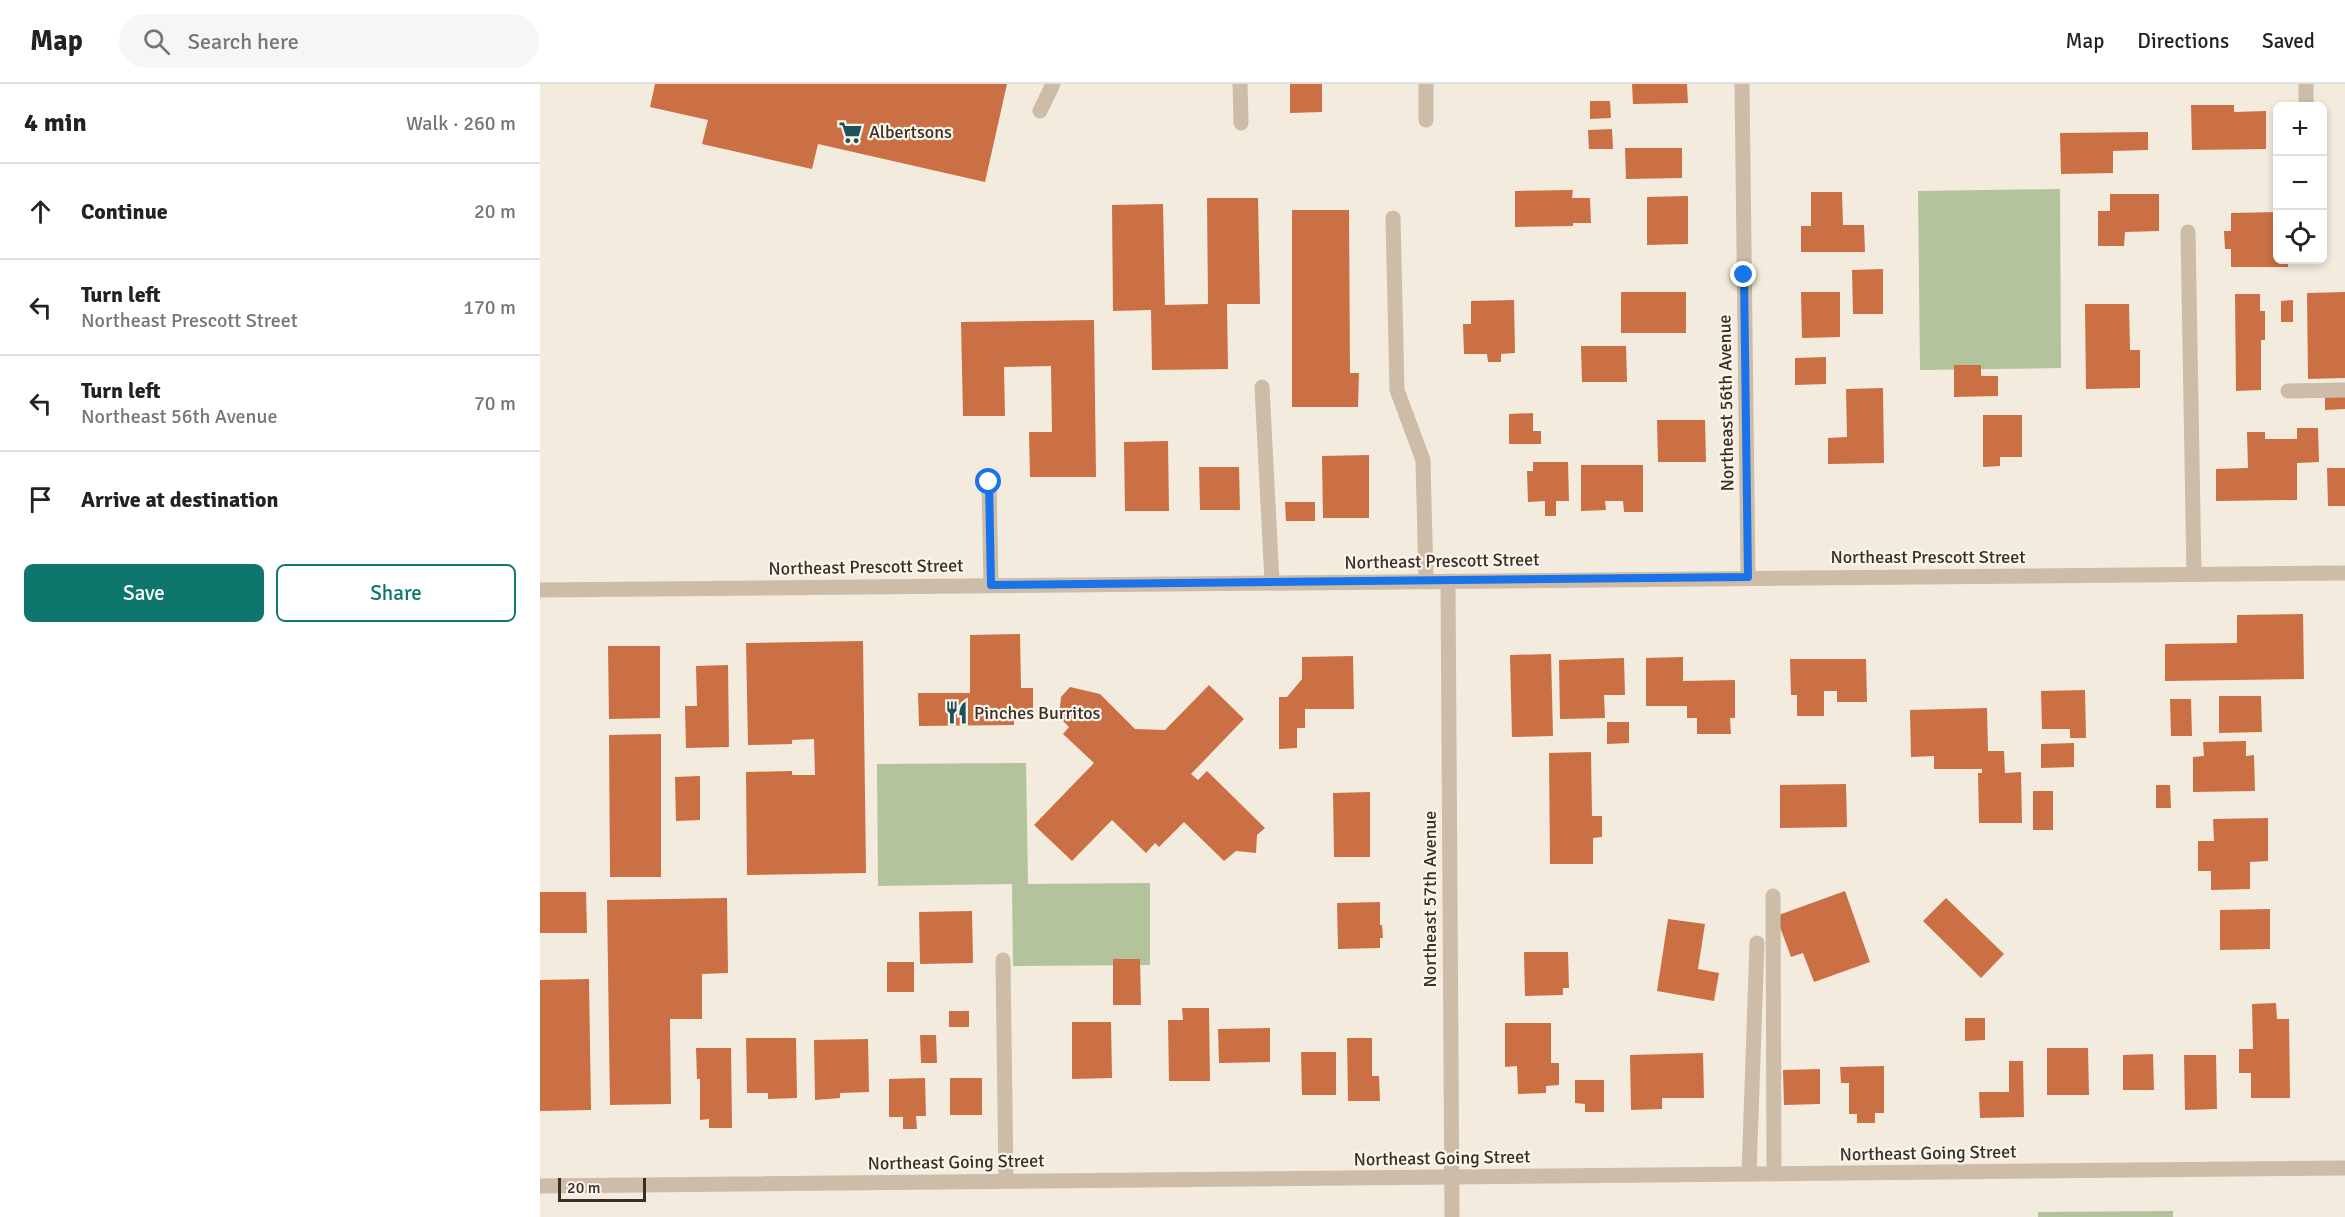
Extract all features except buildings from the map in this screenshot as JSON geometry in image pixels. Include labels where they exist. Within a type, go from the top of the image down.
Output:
[{"type":"street","points":[[1040,111],[1053,84]]},
{"type":"street","points":[[1240,84],[1241,123]]},
{"type":"street","points":[[1426,84],[1426,120]]},
{"type":"street","name":"Northeast 56th Avenue","points":[[1742,84],[1748,577]]},
{"type":"street","points":[[2306,84],[2306,102]]},
{"type":"street","points":[[1393,218],[1397,390],[1423,460],[1426,581]]},
{"type":"street","points":[[2188,232],[2194,574]]},
{"type":"street","points":[[1262,387],[1272,582]]},
{"type":"street","points":[[2288,391],[2345,390]]},
{"type":"street","points":[[989,482],[991,585]]},
{"type":"street","name":"Northeast Prescott Street","points":[[540,590],[2345,573]]},
{"type":"street","name":"Northeast 57th Avenue","points":[[1448,581],[1452,1217]]},
{"type":"street","points":[[1773,896],[1774,1174]]},
{"type":"street","points":[[1749,1174],[1757,943]]},
{"type":"street","points":[[1003,960],[1006,1181]]},
{"type":"street","name":"Northeast Going Street","points":[[540,1186],[2345,1168]]},
{"type":"green space","points":[[2060,189],[2061,368],[1920,370],[1918,191]]},
{"type":"green space","points":[[1026,763],[1028,884],[1150,883],[1150,965],[1013,966],[1012,884],[878,886],[877,764]]},
{"type":"green space","points":[[2173,1211],[2173,1217],[2038,1217],[2038,1212]]},
{"type":"place","name":"Albertsons","points":[[851,132]]},
{"type":"place","name":"Pinches Burritos","points":[[956,713]]},
{"type":"route","points":[[989,482],[991,585],[1748,577],[1744,275]]}]
